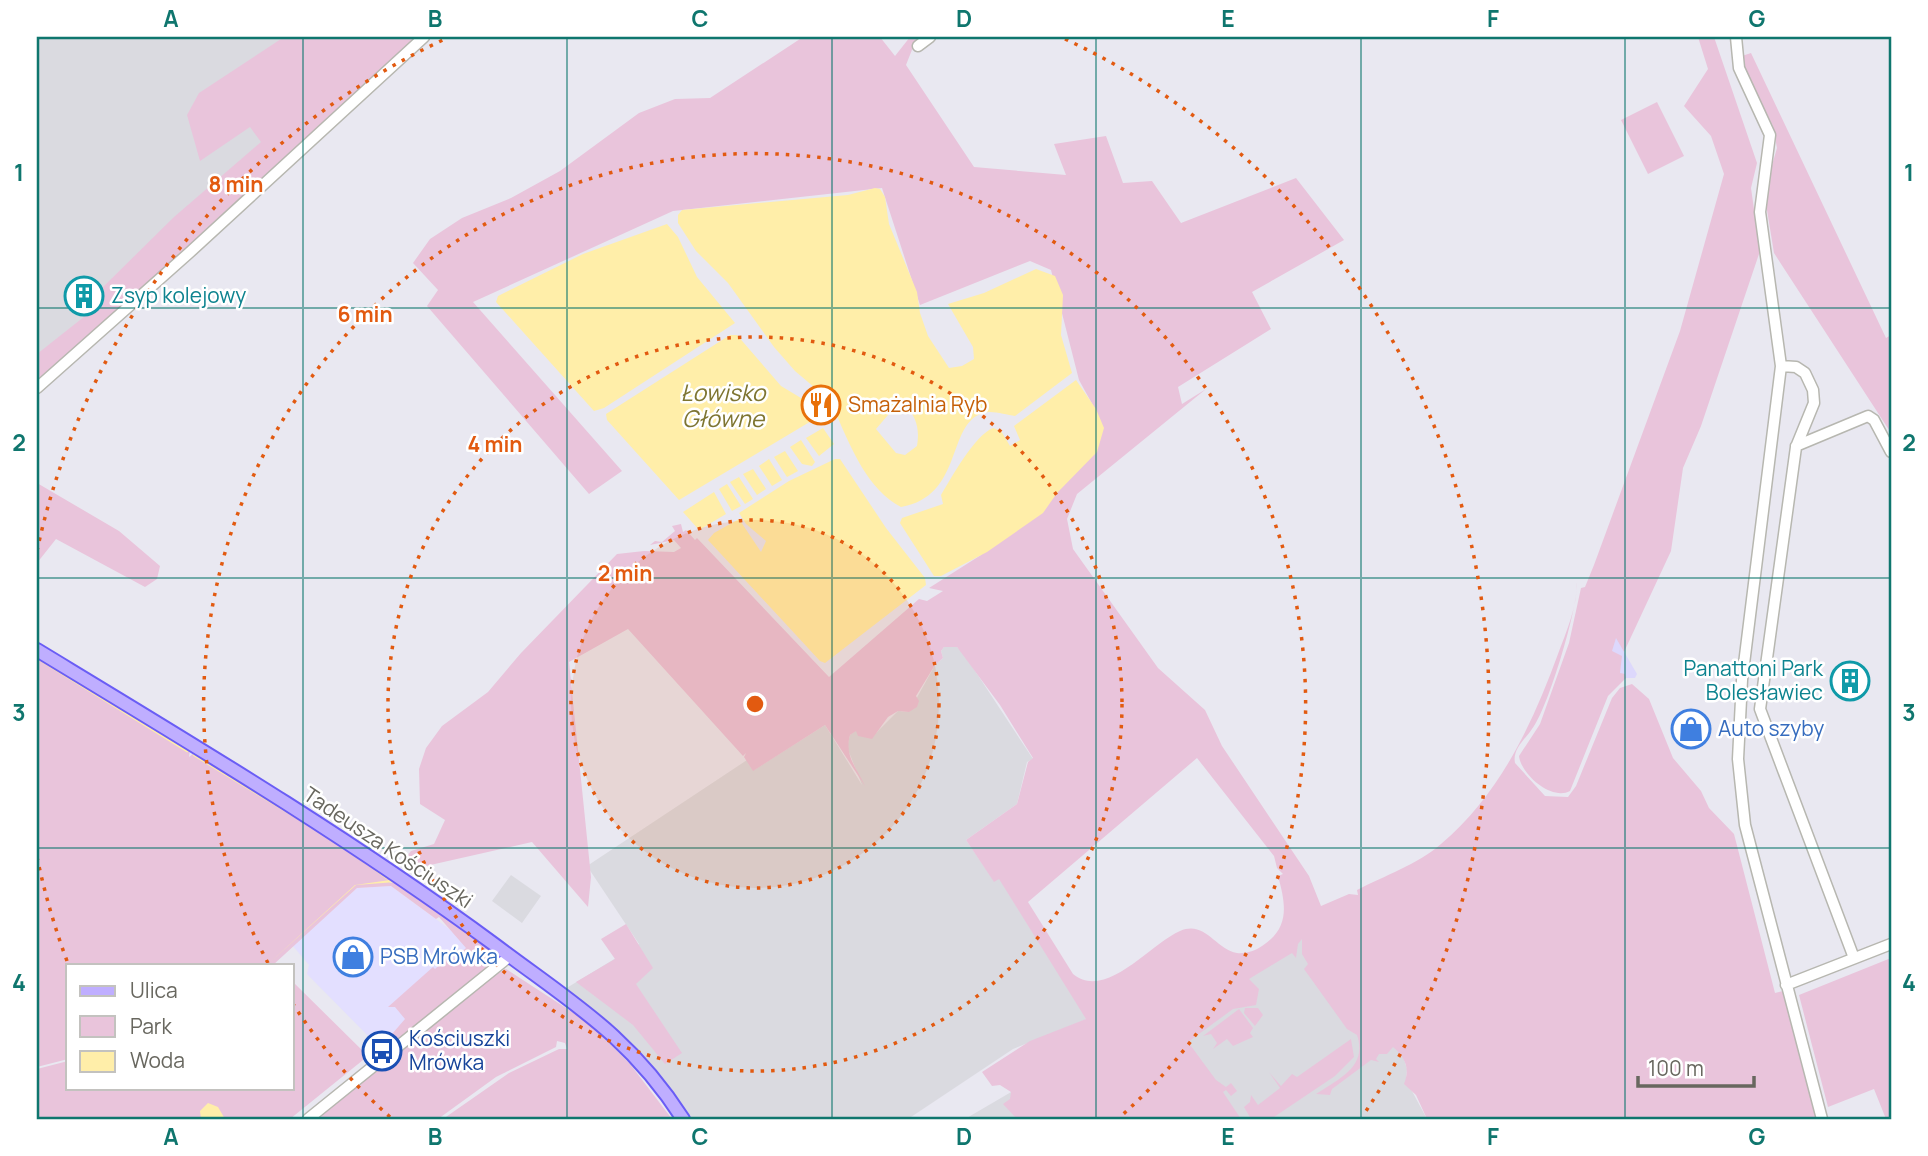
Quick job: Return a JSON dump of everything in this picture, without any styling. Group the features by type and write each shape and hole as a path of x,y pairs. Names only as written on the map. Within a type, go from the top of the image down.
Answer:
{"main road":[{"name":"Tadeusza Kościuszki","path":"37,650 326,827 587,1011 626,1044 652,1074 683,1119"}],"street":[{"path":"37,388 425,37"},
{"path":"918,46 930,37"},
{"path":"1736,37 1739,68 1770,135 1760,212 1781,366 1742,680 1738,759 1744,821 1822,1119"},
{"path":"1781,366 1796,367 1805,373 1814,396 1811,415 1796,446 1760,709 1854,958"},
{"path":"1796,446 1868,416 1874,420 1891,452"},
{"path":"1786,985 1891,944"},
{"path":"309,1119 510,956"}],"shaded area":[{"path":"37,37 381,37 37,367"},
{"path":"944,647 957,647 964,654 1033,759 1027,762 1017,804 966,840 994,881 999,878 1087,1019 1013,1049 908,1119 683,1119 671,1100 560,992 639,944 587,866 747,760 754,770 825,725 862,785 847,747 850,735 856,730 876,733 898,711 909,712 935,665 943,658 941,651"},
{"path":"511,875 541,896 522,923 492,901"},
{"path":"391,886 490,959 385,1044 375,1043 307,974 309,965 293,946 357,888"},
{"path":"1359,908 1407,1069 1406,1080 1427,1119 965,1119 1109,1035"}],"green space":[{"path":"284,37 422,37 226,216 37,380 37,354 104,301 103,287 174,217 261,142 250,127 200,161 187,115 199,93"},
{"path":"803,37 880,37 895,56 910,37 917,37 906,65 974,167 1066,175 1054,144 1106,136 1123,183 1152,181 1181,223 1296,178 1344,240 1252,292 1271,329 1178,387 1182,404 1206,389 1077,494 1067,519 1073,549 1158,668 1205,710 1222,746 1309,876 1321,906 1349,894 1358,895 1357,890 1422,858 1441,844 1481,803 1512,757 1537,707 1573,610 1562,655 1547,698 1534,726 1518,748 1515,763 1545,796 1568,797 1576,786 1612,698 1620,688 1632,684 1649,699 1673,758 1701,791 1709,808 1734,834 1775,993 1783,991 1817,1112 1816,1119 1427,1119 1416,1095 1404,1084 1406,1064 1393,1047 1387,1054 1379,1054 1376,1059 1379,1062 1371,1060 1332,1089 1330,1095 1316,1094 1349,1071 1355,1064 1359,1046 1357,1035 1347,1029 1304,969 1308,964 1302,954 1302,939 1298,944 1296,958 1292,953 1249,979 1259,989 1256,1005 1233,1009 1188,1042 1216,1080 1226,1087 1231,1083 1237,1091 1231,1096 1226,1090 1223,1092 1241,1119 1017,1119 1003,1104 1010,1099 1011,1092 1000,1085 992,1086 982,1072 1030,1041 1086,1019 999,879 994,882 966,840 1017,804 1028,762 1033,758 1000,705 957,647 944,647 941,651 943,658 935,665 916,696 919,701 917,707 909,712 898,711 888,717 872,739 858,736 856,731 850,735 850,756 865,786 825,725 753,771 744,757 746,753 743,756 628,629 569,662 591,877 588,907 532,842 417,868 404,860 411,851 434,844 445,820 420,804 419,769 426,748 442,726 488,692 521,653 617,554 674,552 681,548 674,540 650,545 655,541 662,542 675,531 672,526 681,524 683,532 686,530 695,540 697,538 829,677 919,599 927,601 943,591 929,588 981,555 1095,409 1079,380 1051,270 1030,261 920,305 882,188 673,211 473,302 622,471 589,494 427,306 438,290 413,263 430,239 462,218 511,198 560,171 639,113 675,99 710,98","holes":["1197,758 1274,856 1277,868 1283,874 1278,876 1283,897 1283,915 1277,932 1262,946 1250,952 1237,953 1203,932 1189,929 1168,938 1128,968 1099,981 1086,980 1073,974 1028,902"]},
{"path":"1698,37 1714,37 1757,163 1751,188 1760,251 1701,426 1683,468 1671,551 1624,652 1626,678 1608,696 1570,791 1554,792 1531,778 1519,756 1540,724 1569,643 1581,588 1585,587 1594,565 1680,331 1724,174 1711,136 1684,106 1708,69"},
{"path":"1751,53 1886,338 1891,335 1891,433 1774,253 1766,204 1768,179 1777,148 1773,126 1748,78 1742,56"},
{"path":"1657,102 1684,156 1648,174 1621,120"},
{"path":"37,483 119,531 160,566 157,579 145,587 56,539 37,563"},
{"path":"37,656 190,750 189,757 195,752 397,879 389,883 396,882 493,949 494,964 399,1040 387,1040 382,1036 392,1034 405,1019 395,1007 388,1007 433,967 435,969 449,956 453,960 466,948 439,917 436,919 391,886 357,888 274,964 66,964 66,1060 37,1067"},
{"path":"626,924 653,968 636,984 682,1053 665,1064 633,1025 576,982 615,959 601,939"},
{"path":"1891,958 1891,1117 1886,1119 1874,1089 1828,1107 1799,995"},
{"path":"506,969 589,1023 630,1064 672,1119 443,1119 509,1073 559,1049 567,1049 565,1043 557,1041 556,1047 496,1077 438,1119 312,1119 491,977"},
{"path":"294,983 368,1056 290,1119 37,1119 37,1069 66,1062 66,1090 294,1090"},
{"path":"1245,1008 1258,1008 1263,1015 1255,1026 1244,1013"},
{"path":"1239,1009 1253,1028 1250,1033 1253,1037 1233,1046 1227,1039 1213,1049 1217,1043 1211,1034 1203,1036"},
{"path":"1351,1039 1354,1057 1335,1076 1271,1119 1251,1119 1244,1107 1250,1102 1251,1095 1258,1105 1280,1088 1269,1072 1281,1086 1292,1074 1297,1077"}],"sand":[{"path":"1616,638 1637,674 1635,678 1626,678 1625,674 1620,673 1622,656 1612,651"}],"water":[{"path":"875,188 880,189 885,197 889,224 917,292 920,313 928,336 949,368 962,366 974,359 973,347 948,304 984,293 1036,269 1055,276 1063,295 1061,335 1072,373 1015,416 987,412 971,420 963,431 945,475 935,489 921,500 901,507 879,490 862,467 837,416 840,409 795,371 774,347 728,283 696,251 678,223 678,215 682,210 848,195","holes":["905,404 914,418 918,434 917,446 905,455 896,453 876,429 894,408"]},
{"path":"667,224 678,237 697,277 735,323 604,408 594,411 496,302 498,296 583,254"},
{"name":"Łowisko Główne","path":"730,335 737,335 781,386 806,401 818,417 679,500 607,420 606,414"},
{"path":"1076,380 1096,409 1104,428 1097,452 1057,493 1043,513 987,552 941,576 934,576 900,523 902,518 943,504 941,495 951,478 971,448 986,432 993,428 1001,431 1010,446 1020,440 1014,426"},
{"path":"823,428 834,444 819,456 806,438"},
{"path":"801,440 815,462 812,466 802,464 790,447"},
{"path":"785,451 798,471 787,477 774,457"},
{"path":"769,459 782,480 772,486 759,466"},
{"path":"840,459 886,528 925,578 926,585 825,663 820,661 708,540 714,533 739,519 761,552 766,541 746,524 739,513 789,481"},
{"path":"753,469 766,489 757,495 743,474"},
{"path":"739,477 753,499 745,504 730,482"},
{"path":"727,484 741,506 732,511 719,489"},
{"path":"714,492 726,514 699,530 683,512"},
{"path":"397,879 396,882 356,885 268,964 355,885"},
{"path":"208,1103 218,1107 225,1119 201,1119 200,1111"}],"waterway":[{"path":"37,658 187,751"},
{"path":"194,755 299,819"},
{"path":"349,851 369,865"},
{"path":"409,863 417,857"},
{"path":"376,870 387,878"}],"place":[{"name":"Zsyp kolejowy","path":"84,296"},
{"name":"Smażalnia Ryb","path":"821,405"},
{"name":"Panattoni Park Bolesławiec","path":"1850,681"},
{"name":"Auto szyby","path":"1691,729"},
{"name":"PSB Mrówka","path":"353,957"},
{"name":"Kościuszki Mrówka","path":"382,1051"}]}
